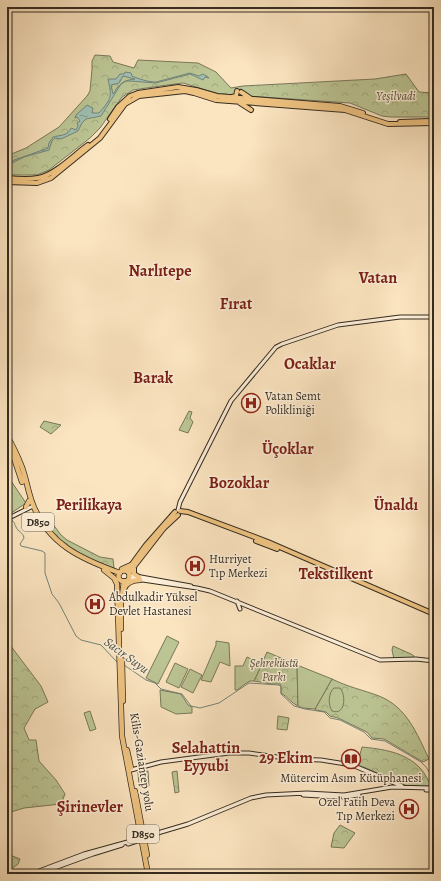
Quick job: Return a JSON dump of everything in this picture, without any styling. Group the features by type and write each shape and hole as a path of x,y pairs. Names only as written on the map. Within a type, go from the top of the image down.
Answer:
{"highway":[{"name":"D850","path":"7,436 22,467 30,506"},
{"name":"D850","path":"7,444 18,467 30,506 51,536 77,554 106,570 119,574"},
{"path":"106,570 122,569 132,566"},
{"name":"Kilis-Gaziantep yolu","path":"106,570 114,578 119,595 122,736 149,874"},
{"path":"119,574 122,571 127,576"},
{"path":"119,574 127,576"},
{"name":"Kilis-Gaziantep yolu","path":"119,595 127,576"},
{"path":"119,595 128,583 140,578"},
{"name":"Kilis-Gaziantep yolu","path":"120,670 123,723 141,831"},
{"path":"141,831 147,834 143,840"}],"main road":[{"path":"7,178 38,178 57,169 96,139 124,100 138,93 178,87 230,98 340,106 391,122 434,122"},
{"path":"7,182 37,183 51,178 100,138 125,104 139,96 185,91 194,92 216,100 345,110 388,124 434,122"},
{"path":"230,98 236,96 239,92 252,99"},
{"path":"238,102 252,110 253,105 256,103"},
{"path":"434,317 400,317 338,325 282,344 271,352 231,401 180,501 178,512 146,545 127,576 197,587 210,591 380,660 416,659 434,661"},
{"path":"7,518 30,506"},
{"path":"178,512 191,515 277,549 434,615"},
{"path":"132,566 134,574 140,578"},
{"path":"237,601 240,609"},
{"path":"131,770 161,762 203,756 249,752 292,759 347,764 370,771 395,786"},
{"path":"31,874 94,851 143,840 259,796 307,793 350,795 395,786 434,787"},
{"path":"38,874 93,854 143,840 188,825 253,798 262,796 311,795 349,797 390,788 434,790"},
{"path":"349,797 357,801"}],"green space":[{"name":"Yeşilvadi","path":"95,55 110,56 113,62 134,68 138,60 198,63 216,72 231,88 243,86 375,79 406,74 419,92 434,93 434,117 382,116 350,103 219,94 183,83 160,86 133,90 122,97 100,128 90,138 49,170 37,175 7,175 7,155 26,148 59,127 87,96 90,91 92,61"},
{"path":"189,411 192,412 190,418 193,422 188,433 179,430"},
{"path":"44,421 61,425 51,434 40,427"},
{"path":"7,475 26,503 10,514 7,514"},
{"path":"52,523 67,540 100,557 113,559 114,568 92,561 67,547 56,538 46,526"},
{"path":"167,636 179,642 158,684 146,678"},
{"path":"7,641 41,686 48,702 35,709 24,728 29,740 36,740 39,761 56,780 65,794 61,804 24,808 11,812 7,817 8,712"},
{"path":"216,641 229,643 230,666 220,662 211,682 201,680 216,645"},
{"path":"393,646 411,654 414,656 413,658 394,659 392,650"},
{"name":"Şehreküstü Parkı","path":"267,652 297,665 298,706 281,693 280,684 254,681"},
{"path":"247,657 262,664 254,681 250,681 235,690 235,666 243,666"},
{"path":"175,663 188,669 179,688 166,682"},
{"path":"297,665 332,679 315,709 298,706"},
{"path":"190,669 202,675 193,693 181,687"},
{"path":"332,679 379,696 397,707 410,722 429,759 423,762 384,739 372,738 367,732 338,718 330,716 326,712 316,710 315,709"},
{"path":"334,688 340,688 344,699 342,708 337,712 332,711 329,702 332,690"},
{"path":"160,690 181,694 188,705 192,707 192,713 176,714 161,707"},
{"path":"90,711 96,729 90,731 84,713"},
{"path":"278,716 289,718 287,730 277,729"},
{"path":"362,747 385,750 407,758 422,770 431,786 412,786 400,784 357,765"},
{"path":"148,771 149,786 139,787 138,772"},
{"path":"177,771 179,792 175,793 172,772"},
{"path":"340,825 355,833 344,848 331,847 334,833"},
{"path":"10,855 20,859 18,864 7,872 7,865"}],"water":[{"path":"125,72 131,73 132,76 153,82 190,73 199,76 203,74 209,78 205,77 203,80 190,74 156,83 126,81 124,82 125,81 128,80 135,79 123,76 119,83 111,85 113,94 120,84 122,83 101,116 86,119 78,131 61,139 55,138 52,141 49,150 24,157 10,164 9,162 48,148 53,137 66,134 71,128 76,130 78,126 77,123 80,121 77,117 75,118 76,115 87,105 93,108 92,113 99,113 110,97 108,79 116,79 120,74 124,74"}],"waterway":[{"name":"Sacır Suyu","path":"11,520 14,522 17,529 22,533 24,538 20,544 21,546 45,553 45,573 52,594 59,603 76,636 81,640 101,645 117,662"},
{"name":"Sacır Suyu","path":"124,665 146,680 155,683 161,689 182,694 191,706 200,708 219,703 249,683 279,685 281,687 281,694 294,706 324,712 330,718 340,720 364,732 371,739 385,741 421,762 434,780"}],"place":[{"name":"Vatan Semt Polikliniği","path":"251,403"},
{"name":"Hurriyet Tıp Merkezi","path":"195,566"},
{"name":"Abdulkadir Yüksel Devlet Hastanesi","path":"95,604"},
{"name":"Mütercim Asım Kütüphanesi","path":"351,759"},
{"name":"Ozel Fatih Deva Tıp Merkezi","path":"409,809"}],"district":[{"name":"Narlıtepe","path":"160,270"},
{"name":"Vatan","path":"378,277"},
{"name":"Fırat","path":"236,303"},
{"name":"Ocaklar","path":"310,363"},
{"name":"Barak","path":"153,377"},
{"name":"Üçoklar","path":"288,448"},
{"name":"Bozoklar","path":"239,482"},
{"name":"Perilikaya","path":"89,504"},
{"name":"Ünaldı","path":"396,504"},
{"name":"Tekstilkent","path":"336,573"},
{"name":"Selahattin Eyyubi","path":"206,756"},
{"name":"29 Ekim","path":"286,757"},
{"name":"Şirinevler","path":"90,806"}]}
